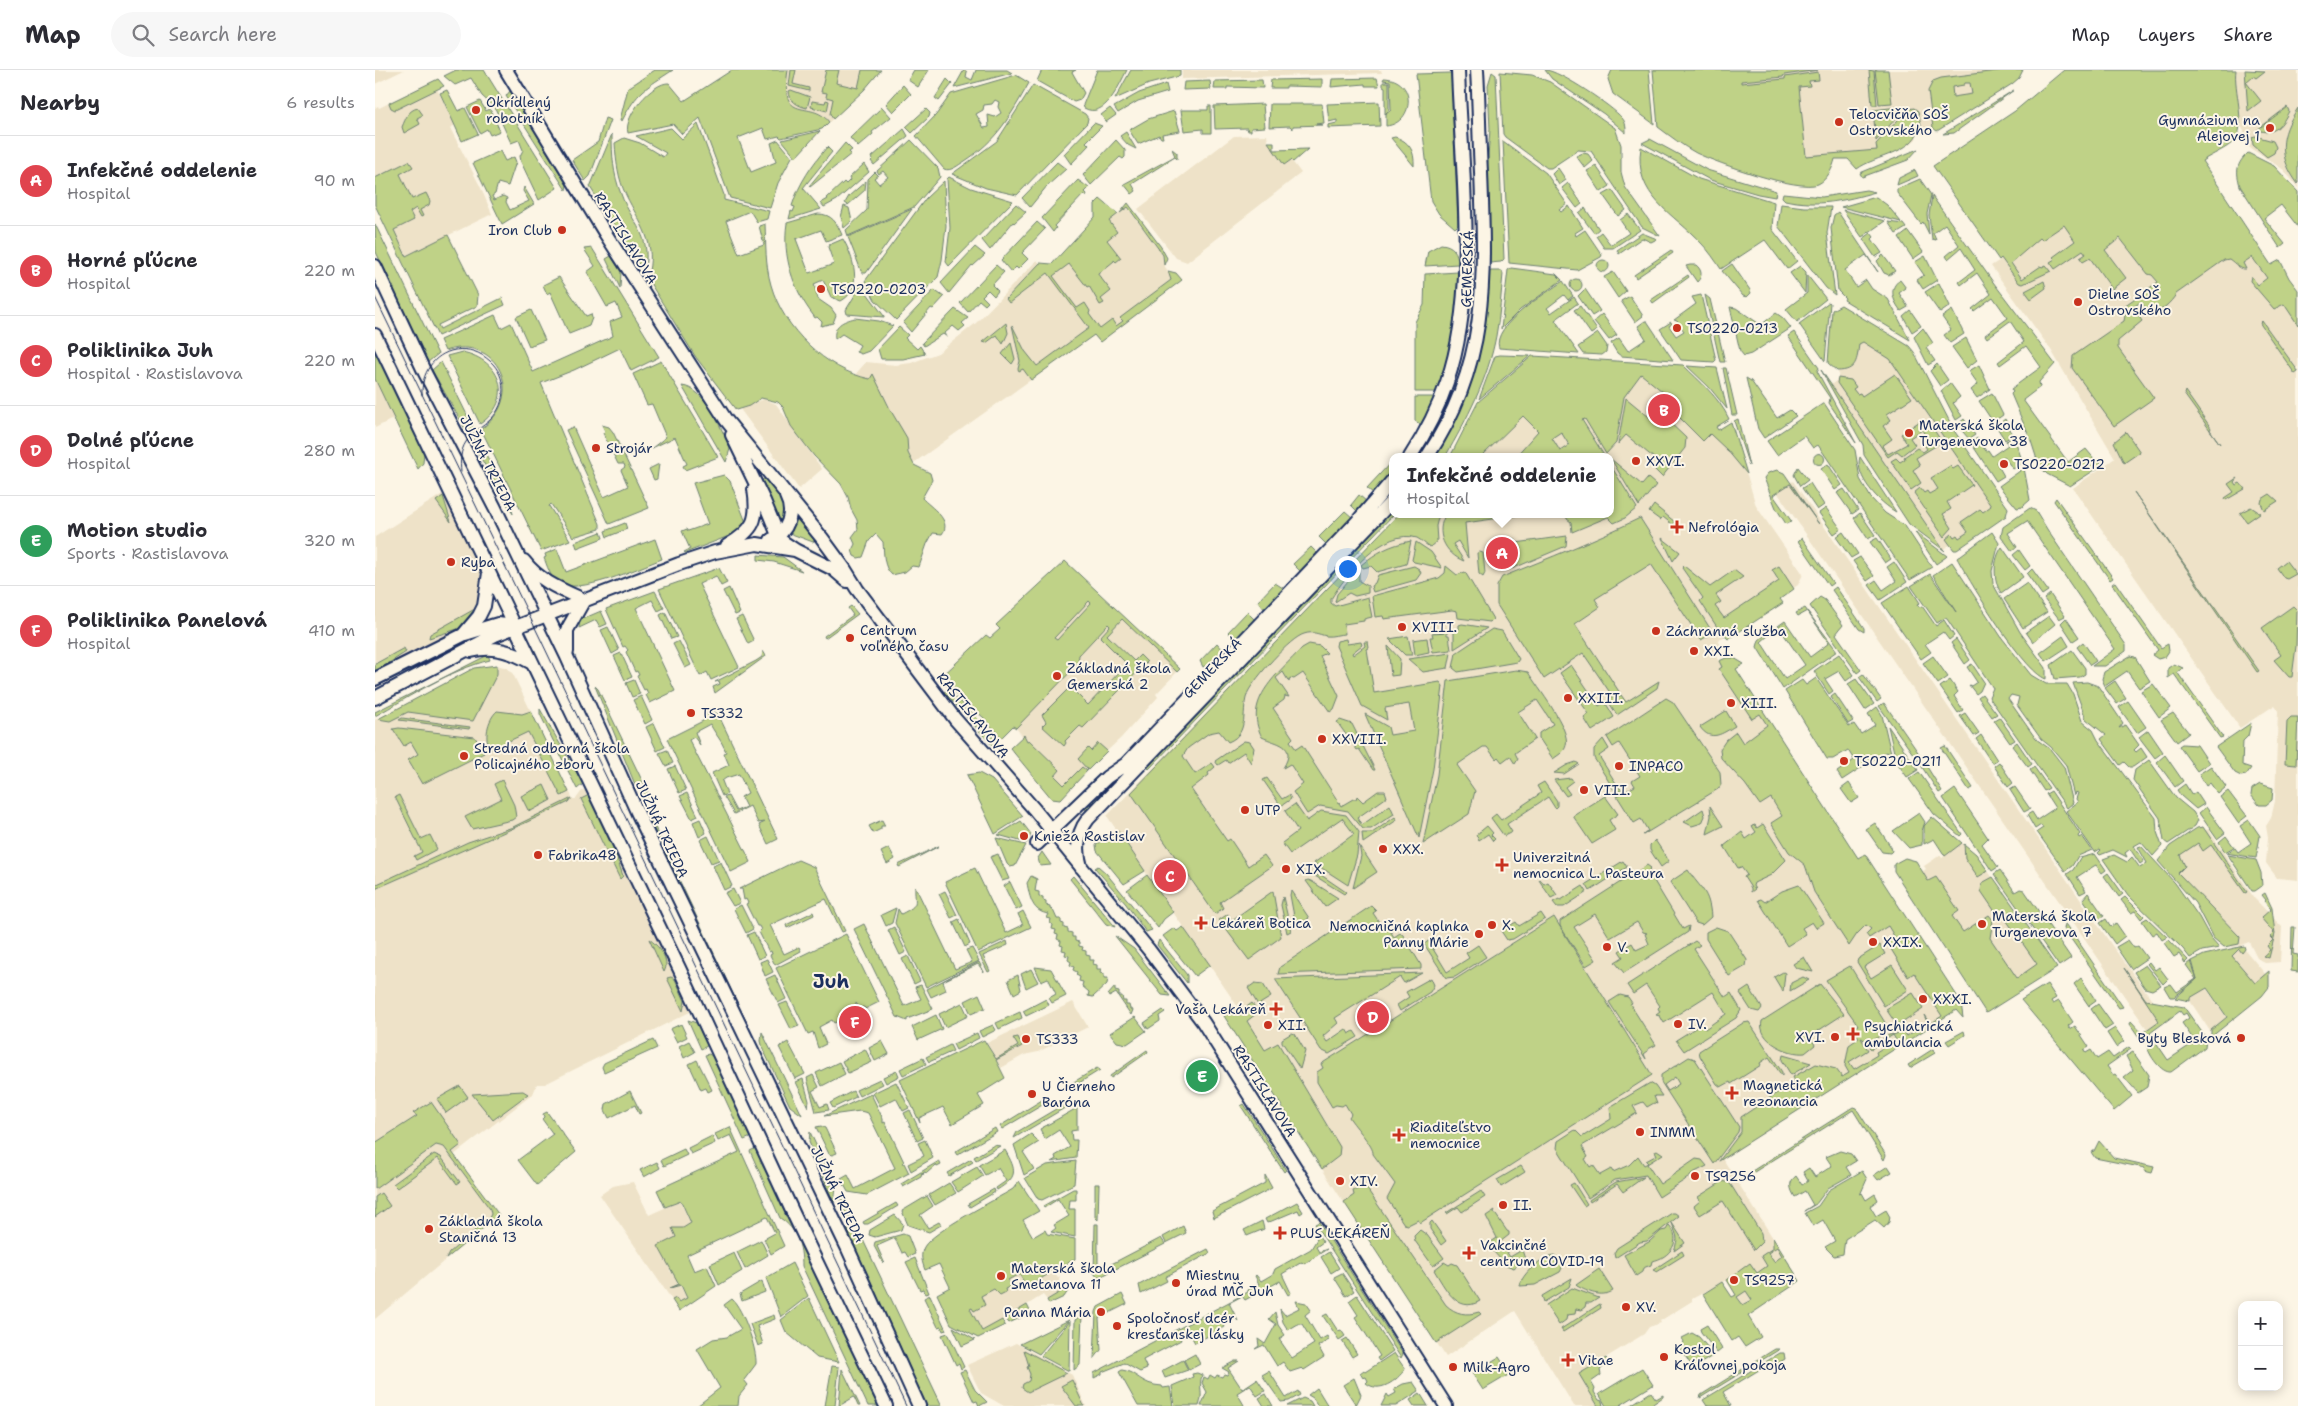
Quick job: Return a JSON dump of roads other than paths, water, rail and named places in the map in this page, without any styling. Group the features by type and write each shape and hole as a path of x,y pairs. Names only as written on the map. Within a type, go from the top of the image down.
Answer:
{"street":[{"name":"RASTISLAVOVA","path":"506,70 605,233 726,420 831,549 857,589 955,719 1034,809 1149,950 1211,1033 1446,1406"},
{"name":"GEMERSKÁ","path":"1412,453 1429,425 1447,382 1460,323 1464,294 1465,240 1458,70"},
{"name":"GEMERSKÁ","path":"1429,453 1444,429 1467,377 1475,350 1481,308 1484,243 1477,70"},
{"name":"JUŽNÁ TRIEDA","path":"375,266 425,373 567,657 638,814 848,1250 919,1406"},
{"path":"375,335 886,1406"},
{"name":"RASTISLAVOVA","path":"726,420 764,501 777,537 795,550 833,569 857,589"},
{"name":"RASTISLAVOVA","path":"715,552 745,534 755,520 755,500 748,470"},
{"name":"GEMERSKÁ","path":"1055,836 1063,821 1075,807 1107,777 1126,764 1356,524 1389,485"},
{"name":"RASTISLAVOVA","path":"454,656 515,626 584,600 715,552 757,544 777,537 786,528 790,515 788,500 781,488"},
{"name":"GEMERSKÁ","path":"1081,867 1078,856 1079,837 1088,819 1389,504"},
{"name":"RASTISLAVOVA","path":"757,544 795,550"},
{"path":"515,550 529,568 539,576 584,600 567,630 567,657"},
{"path":"463,635 479,616 484,606 489,573"},
{"path":"375,679 463,635 498,624 515,626"},
{"path":"375,698 454,656 475,650 498,649 513,653 532,663"},
{"name":"GEMERSKÁ","path":"1034,809 1042,814 1055,815 1075,807"},
{"name":"RASTISLAVOVA","path":"1034,809 1046,819 1063,821 1088,819"},
{"name":"RASTISLAVOVA","path":"1034,809 1041,832 1037,844 1055,836"}],"tram line":[{"path":"375,297 540,638 906,1406"},
{"path":"422,395 422,387 430,366 447,352 455,350 474,351 490,361 500,374 503,390 500,405 491,419 471,435 466,442 461,457 461,472"}],"place":[{"name":"Okrídlený robotník","path":"476,110"},
{"name":"Telocvičňa SOŠ Ostrovského","path":"1839,122"},
{"name":"Gymnázium na Alejovej 1","path":"2270,128"},
{"name":"Iron Club","path":"562,230"},
{"name":"TS0220-0203","path":"821,289"},
{"name":"Dielne SOŠ Ostrovského","path":"2078,302"},
{"name":"TS0220-0213","path":"1677,328"},
{"name":"Horné pľúcne","path":"1664,410"},
{"name":"Materská škola Turgenevova 38","path":"1909,433"},
{"name":"Strojár","path":"596,448"},
{"name":"XXVI.","path":"1636,461"},
{"name":"TS0220-0212","path":"2004,464"},
{"name":"Nefrológia","path":"1677,527"},
{"name":"Infekčné oddelenie","path":"1502,553"},
{"name":"Ryba","path":"451,562"},
{"name":"XVIII.","path":"1402,627"},
{"name":"Záchranná služba","path":"1656,631"},
{"name":"Centrum voľného času","path":"850,638"},
{"name":"XXI.","path":"1694,651"},
{"name":"Základná škola Gemerská 2","path":"1057,676"},
{"name":"XXIII.","path":"1568,698"},
{"name":"XIII.","path":"1731,703"},
{"name":"TS332","path":"691,713"},
{"name":"XXVIII.","path":"1322,739"},
{"name":"Stredná odborná škola Policajného zboru","path":"464,756"},
{"name":"TS0220-0211","path":"1844,761"},
{"name":"INPACO","path":"1619,766"},
{"name":"VIII.","path":"1584,790"},
{"name":"UTP","path":"1245,810"},
{"name":"Knieža Rastislav","path":"1024,836"},
{"name":"XXX.","path":"1383,849"},
{"name":"Fabrika48","path":"538,855"},
{"name":"Univerzitná nemocnica L. Pasteura","path":"1502,865"},
{"name":"XIX.","path":"1286,869"},
{"name":"Poliklinika Juh","path":"1170,876"},
{"name":"Lekáreň Botica","path":"1201,923"},
{"name":"Materská škola Turgenevova 7","path":"1982,924"},
{"name":"X.","path":"1492,925"},
{"name":"Nemocničná kaplnka Panny Márie","path":"1479,934"},
{"name":"XXIX.","path":"1873,942"},
{"name":"V.","path":"1607,947"},
{"name":"XXXI.","path":"1923,999"},
{"name":"Vaša Lekáreň","path":"1276,1009"},
{"name":"Dolné pľúcne","path":"1373,1017"},
{"name":"Poliklinika Panelová","path":"855,1022"},
{"name":"IV.","path":"1678,1024"},
{"name":"XII.","path":"1268,1025"},
{"name":"Psychiatrická ambulancia","path":"1853,1034"},
{"name":"XVI.","path":"1835,1037"},
{"name":"Byty Blesková","path":"2241,1038"},
{"name":"TS333","path":"1026,1039"},
{"name":"Motion studio","path":"1202,1076"},
{"name":"Magnetická rezonancia","path":"1732,1093"},
{"name":"U Čierneho Baróna","path":"1032,1094"},
{"name":"INMM","path":"1640,1132"},
{"name":"Riaditeľstvo nemocnice","path":"1399,1135"},
{"name":"TS9256","path":"1695,1176"},
{"name":"XIV.","path":"1340,1181"},
{"name":"II.","path":"1503,1205"},
{"name":"Základná škola Staničná 13","path":"429,1229"},
{"name":"PLUS LEKÁREŇ","path":"1280,1233"},
{"name":"Vakcinčné centrum COVID-19","path":"1469,1253"},
{"name":"Materská škola Smetanova 11","path":"1001,1276"},
{"name":"TS9257","path":"1734,1280"},
{"name":"Miestny úrad MČ Juh","path":"1176,1283"},
{"name":"XV.","path":"1626,1307"},
{"name":"Panna Mária","path":"1101,1312"},
{"name":"Spoločnosť dcér kresťanskej lásky","path":"1117,1326"},
{"name":"Kostol Kráľovnej pokoja","path":"1664,1357"},
{"name":"Vitae","path":"1568,1360"},
{"name":"Milk-Agro","path":"1453,1367"}],"district":[{"name":"Juh","path":"831,981"}]}
